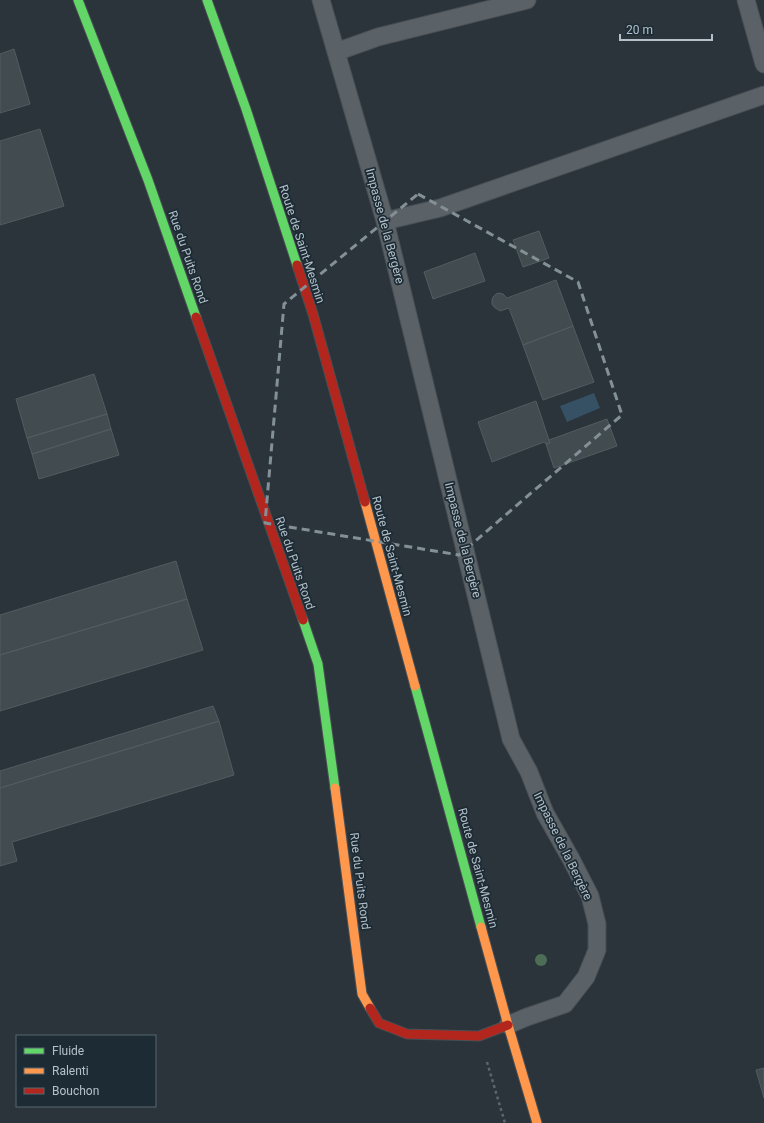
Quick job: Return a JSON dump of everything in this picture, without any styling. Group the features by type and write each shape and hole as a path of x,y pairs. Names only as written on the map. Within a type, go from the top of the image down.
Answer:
{"street":[{"name":"Rue du Puits Rond","path":"78,0 148,180 318,664 362,994 379,1023 407,1034 479,1036 508,1025"},
{"name":"Route de Saint-Mesmin","path":"207,0 246,109 313,314 508,1025 537,1123"}],"lane":[{"name":"Impasse de la Bergère","path":"321,0 385,221 511,738 529,772 545,813 590,896 597,924 597,950 586,977 565,1004 508,1025"},
{"path":"336,52 378,37 526,0"},
{"path":"746,0 764,64"},
{"path":"385,221 440,208 764,95"}],"highlighted area":[{"path":"418,194 578,282 622,415 459,555 265,523 284,304"}],"water":[{"path":"594,393 600,408 567,422 560,406"}],"building":[{"path":"14,49 30,104 0,113 0,54"},
{"path":"40,129 64,206 0,225 0,141"},
{"path":"539,231 549,258 523,267 513,240"},
{"path":"475,253 485,281 433,299 424,272"},
{"path":"556,280 573,326 523,345 509,308 500,311 494,307 492,304 493,297 499,293 503,294 507,298"},
{"path":"573,326 594,382 543,400 523,345"},
{"path":"94,374 107,414 27,438 16,399"},
{"path":"536,401 550,443 546,444 544,442 492,462 478,422"},
{"path":"107,414 111,429 32,454 27,438"},
{"path":"607,419 617,446 554,468 546,444 550,443 549,440"},
{"path":"111,429 119,455 39,479 32,454"},
{"path":"176,561 187,599 0,655 0,615"},
{"path":"187,599 203,650 0,711 0,655"},
{"path":"213,706 219,721 0,788 0,771"},
{"path":"219,721 234,775 12,842 17,861 0,866 0,788"},
{"path":"764,1068 764,1098 756,1070"}],"traffic: fast":[{"path":"78,0 148,180 196,317"},
{"path":"207,0 246,109 297,265"},
{"path":"303,620 318,664 335,788"},
{"path":"415,686 481,927"}],"traffic: slow":[{"path":"365,502 415,686"},
{"path":"335,788 362,994 370,1008"},
{"path":"481,927 537,1123"}],"traffic: jam":[{"path":"297,265 313,314 365,502"},
{"path":"196,317 303,620"},
{"path":"370,1008 379,1023 407,1034 479,1036 508,1025"}]}
